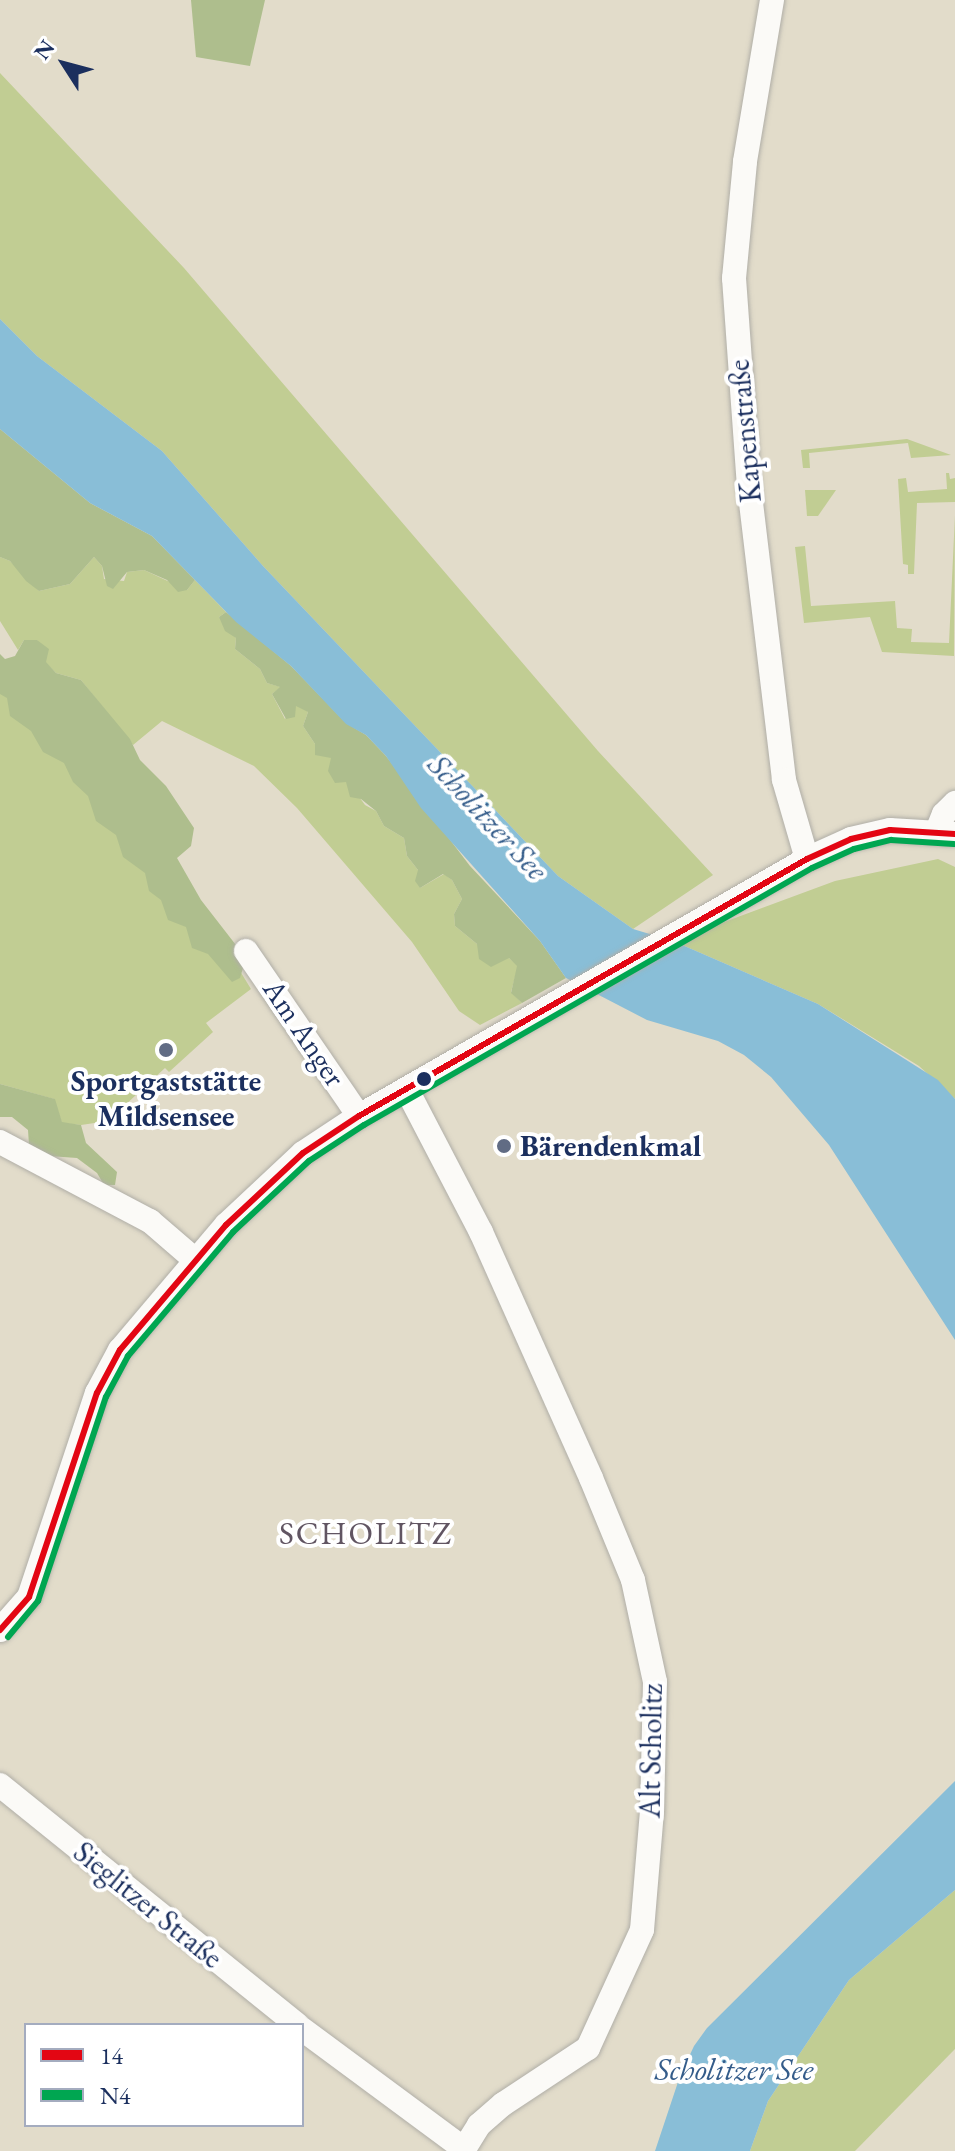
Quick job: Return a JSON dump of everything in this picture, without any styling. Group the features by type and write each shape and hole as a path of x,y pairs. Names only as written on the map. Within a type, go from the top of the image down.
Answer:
{"street":[{"name":"Kapenstraße","path":"772,0 745,162 734,278 746,458 782,765 789,808 807,859"},
{"path":"0,1630 29,1597 107,1372 144,1320 194,1259 303,1153 359,1116 807,859 851,839 890,830 946,832 944,814 955,803"},
{"name":"Am Anger","path":"246,951 359,1116"},
{"name":"Alt Scholitz","path":"407,1090 481,1232 591,1478 633,1580 655,1682 652,1811 642,1930 588,2048 503,2104 479,2125 464,2150"},
{"path":"0,1142 150,1221 194,1259"},
{"name":"Sieglitzer Straße","path":"0,1785 295,2023"},
{"path":"304,2030 464,2150"}],"green space":[{"path":"191,0 265,0 250,66 196,57"},
{"path":"0,73 184,268 598,751 713,875 633,929 558,876 263,566 162,451 37,356 0,319"},
{"path":"0,429 90,503 152,536 195,580 187,590 178,592 167,580 144,570 127,572 113,589 107,586 102,566 94,557 70,584 39,591 26,581 10,561 0,557"},
{"path":"907,439 951,455 911,458 908,443 809,453 810,468 803,468 801,450"},
{"path":"946,473 949,473 950,479 955,478 955,502 917,503 914,574 908,574 908,565 903,564 898,479 906,478 908,492 947,489"},
{"path":"805,490 836,490 818,516 807,516"},
{"path":"955,515 954,656 882,652 870,617 804,623 795,547 805,546 811,606 895,601 897,628 912,629 911,642 949,643"},
{"path":"0,557 10,561 39,591 70,584 94,557 102,566 104,579 124,581 127,572 144,570 187,590 195,580 226,612 219,617 236,638 235,649 260,669 267,683 281,687 272,694 285,719 296,706 303,706 308,712 303,726 315,744 331,758 365,805 376,811 384,826 404,838 407,856 418,870 420,888 444,874 452,880 462,899 454,914 455,926 477,944 509,958 518,966 511,992 522,1003 480,1025 459,1011 412,942 297,808 254,766 162,721 133,745 81,680 56,673 45,662 37,640 24,640 18,650 0,621"},
{"path":"226,612 291,666 346,723 366,735 386,756 470,866 540,941 566,978 522,1003 511,993 517,966 509,958 491,967 479,959 477,944 455,926 454,914 462,899 452,880 443,874 420,888 415,881 418,870 407,856 404,838 384,826 376,811 361,799 350,797 346,782 335,783 328,771 331,758 315,755 315,744 303,726 308,712 296,706 295,717 286,719 272,694 280,687 267,683 260,669 235,649 236,638 225,631 219,617"},
{"path":"24,640 37,640 49,649 46,662 56,673 81,680 130,739 140,760 166,786 194,828 191,846 177,858 201,900 246,958 240,978 232,982 208,954 192,948 186,927 168,920 161,900 149,891 145,873 123,857 116,835 96,821 88,796 73,782 64,763 43,752 31,731 10,716 7,698 0,694 0,654 5,659 15,656"},
{"path":"0,665 232,958 251,989 206,1023 213,1032 169,1072 165,1068 108,1121 81,1125 62,1123 54,1099 0,1084"},
{"path":"938,859 955,867 955,1099 919,1066 818,1004 673,941 835,881"},
{"path":"0,1084 55,1099 62,1122 81,1125 86,1143 117,1172 115,1185 104,1185 97,1173 77,1158 49,1156 29,1145 28,1130 12,1117 0,1117"},
{"path":"955,1890 955,2049 855,2151 750,2151 768,2101 849,1980"}],"water":[{"name":"Scholitzer See","path":"0,319 37,356 162,451 263,566 558,876 633,929 673,941 818,1004 938,1080 955,1099 955,1340 829,1145 771,1077 744,1055 718,1041 647,1020 566,978 540,941 421,808 386,756 366,735 346,724 291,666 236,622 152,536 90,503 0,429"},
{"name":"Scholitzer See","path":"955,1781 955,1890 849,1980 768,2101 750,2151 655,2151 680,2076 694,2046 707,2028"}],"transit line":[{"name":"14","path":"0,1630 29,1597 97,1393 120,1350 226,1225 303,1153 359,1116 807,859 851,839 890,830 955,834"},
{"name":"N4","path":"8,1637 38,1601 106,1397 128,1356 233,1232 309,1161 364,1125 812,868 854,849 891,840 954,844"}],"place":[{"name":"Sportgaststätte Mildsensee","path":"166,1050"},
{"name":"Bärendenkmal","path":"504,1146"}],"district":[{"name":"SCHOLITZ","path":"366,1533"}]}
